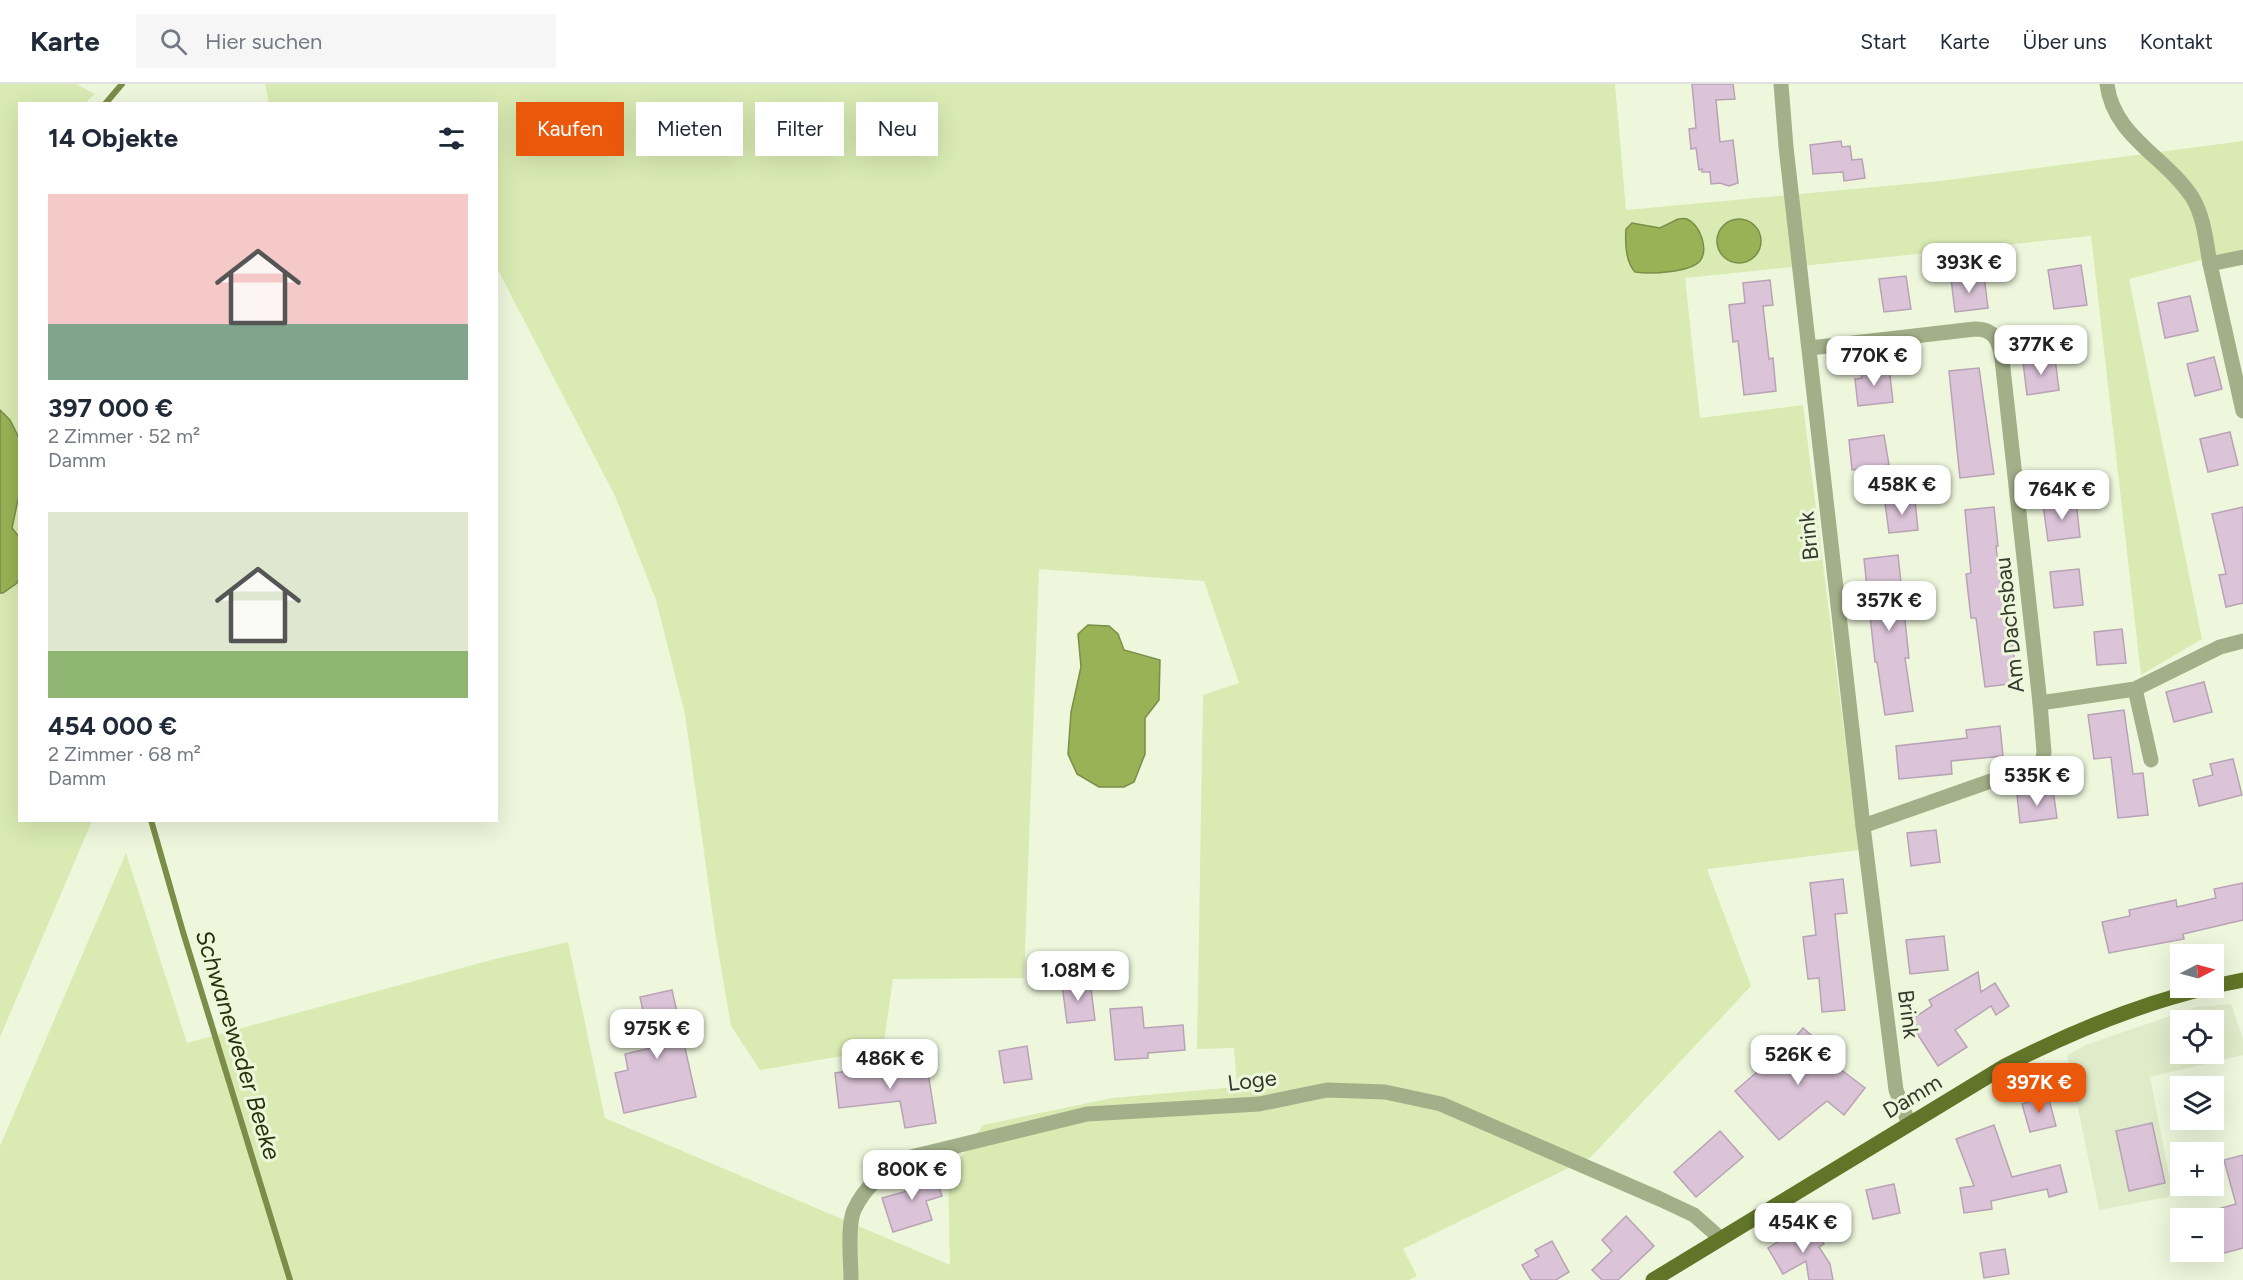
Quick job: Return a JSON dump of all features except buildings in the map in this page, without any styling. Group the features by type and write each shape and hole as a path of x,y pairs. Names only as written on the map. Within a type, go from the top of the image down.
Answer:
{"main road":[{"name":"Damm","path":"2224,984 2243,980"},
{"name":"Damm","path":"1653,1280 2005,1066 2061,1037 2114,1015 2170,997"}],"street":[{"name":"Brink","path":"1781,84 1786,147 1863,826 1896,1090 1908,1124"},
{"path":"2107,84 2118,119 2191,196 2202,224 2243,411"},
{"path":"2210,264 2243,256"},
{"name":"Am Dachsbau","path":"1810,348 1975,329 1983,329 1995,336 2002,359 2040,703"},
{"path":"1863,826 2042,763 2044,756 2040,703 2135,689 2220,647 2243,641"},
{"path":"2135,689 2151,760"},
{"name":"Loge","path":"851,1280 850,1240 854,1211 872,1186 891,1166 907,1158 1087,1114 1259,1104 1327,1090 1385,1092 1441,1104 1686,1211 1694,1215 1720,1238"}],"shaded area":[{"path":"0,84 76,84 95,94 87,102 18,102 18,822 92,822 0,1037"},
{"path":"265,84 1615,84 1626,210 1940,181 2243,141 2243,249 2129,279 2202,639 2141,675 2091,236 1685,278 1700,418 1803,405 1859,850 1707,869 1751,986 1591,1157 1403,1249 1417,1276 1409,1280 0,1280 0,1146 126,853 187,1043 495,959 568,942 605,1118 950,1265 948,1176 983,1125 1112,1098 1237,1087 1234,1048 1197,1049 1203,695 1239,683 1204,581 1039,569 1024,978 893,979 883,1049 760,1070 731,1026 715,932 685,714 656,600 615,496 498,270 498,102 269,102"},
{"path":"1678,219 1687,219 1696,226 1702,238 1704,250 1700,261 1679,270 1659,273 1635,272 1627,257 1626,229 1632,223 1660,228"},
{"path":"1739,219 1754,226 1761,241 1754,256 1739,263 1724,256 1717,241 1724,226"},
{"path":"0,410 10,420 18,436 18,500 12,528 18,536 18,580 0,593"},
{"path":"1088,625 1109,626 1118,634 1124,650 1160,660 1159,700 1145,718 1145,754 1134,782 1124,787 1099,787 1077,774 1068,754 1071,712 1081,667 1078,634"},
{"path":"2231,1004 2243,1039 2243,1055 2224,1059 2224,1010 2188,1010"},
{"path":"2170,1016 2170,1064 2205,1064 2150,1077 2170,1180 2170,1196 2173,1196 2099,1210 2067,1055 2088,1044"}],"waterway":[{"name":"Schwaneweder Beeke","path":"107,102 122,84"},
{"name":"Schwaneweder Beeke","path":"152,822 290,1280"}]}
